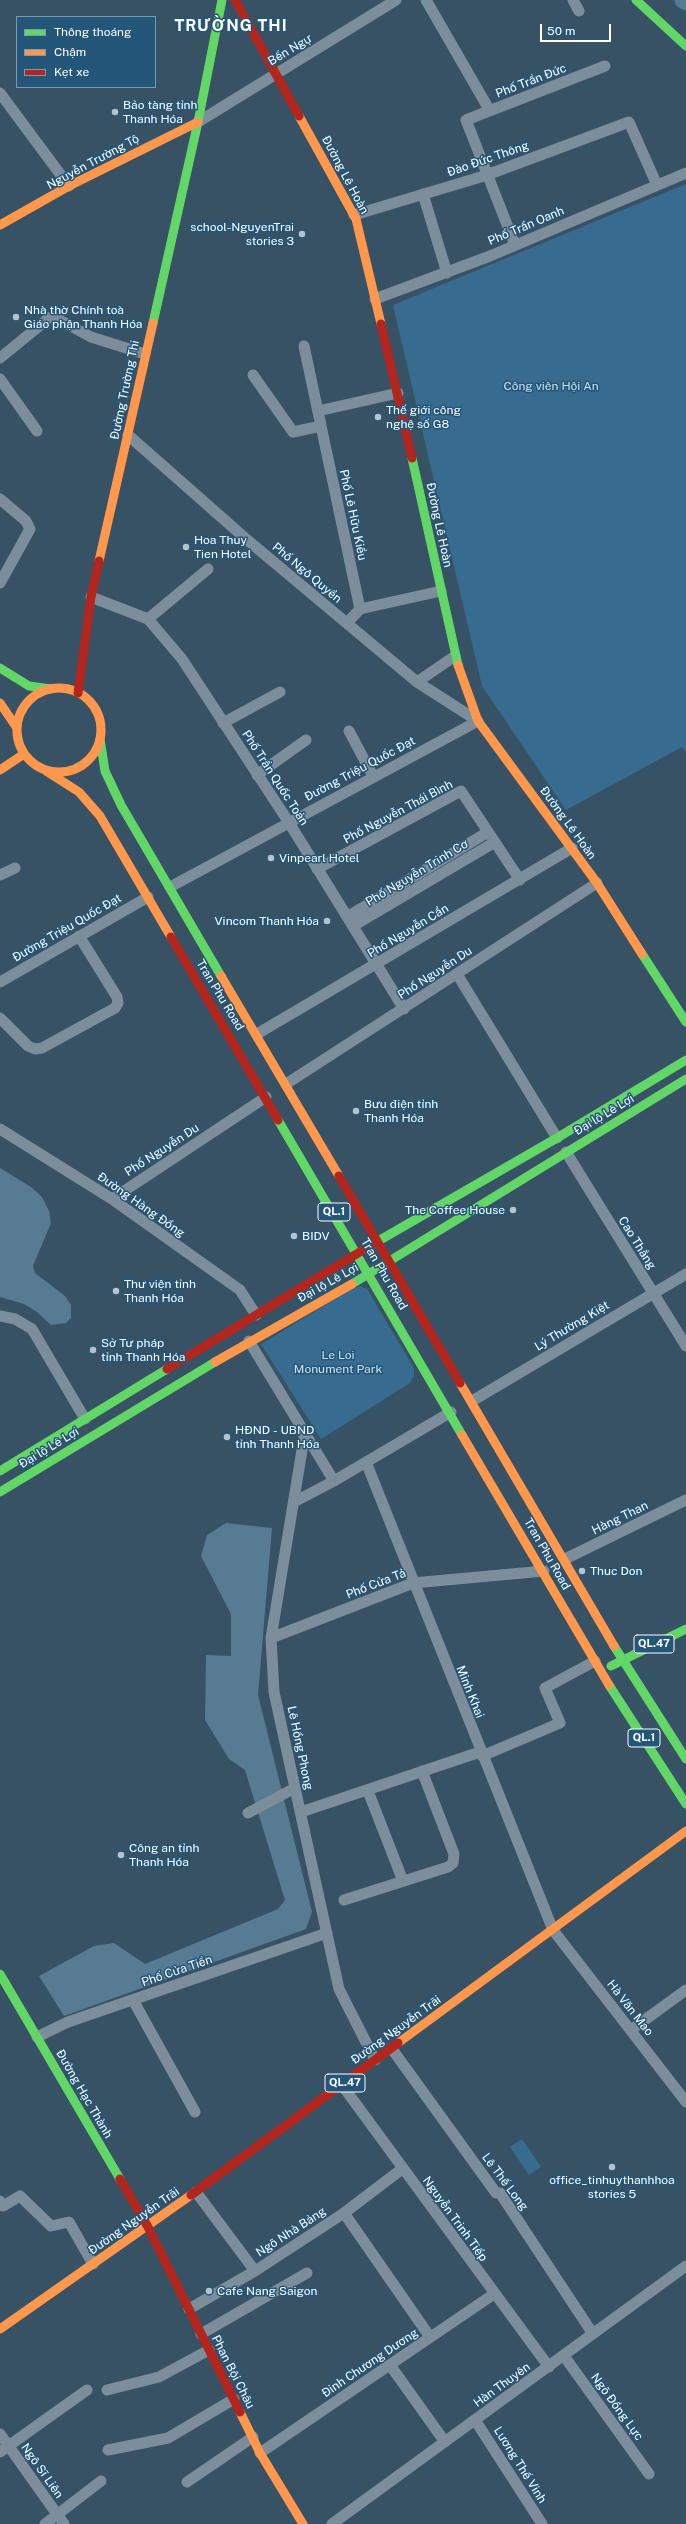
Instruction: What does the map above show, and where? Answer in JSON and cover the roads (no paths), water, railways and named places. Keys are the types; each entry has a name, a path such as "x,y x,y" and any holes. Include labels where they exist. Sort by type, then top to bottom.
{"main road":[{"name":"Đường Trường Thi","path":"78,693 91,597 198,122 222,0"},
{"name":"Đường Lê Hoàn","path":"235,0 277,73 354,215 398,393 455,656 478,721 572,848 686,1022"},
{"path":"636,0 686,46"},
{"name":"Nguyễn Trường Tộ","path":"0,226 69,186 198,122"},
{"path":"0,668 29,686 51,690"},
{"path":"64,689 78,693 89,701 97,712 100,726 100,740 94,752 85,763 73,770 60,772 46,770 34,764 24,754 18,742 17,728 20,715 27,703 38,694 51,690 64,689"},
{"path":"0,703 17,728"},
{"name":"Tran Phu Road","path":"100,740 105,771 170,887 391,1261 565,1559 622,1660 686,1759"},
{"path":"0,770 24,754"},
{"name":"Tran Phu Road","path":"46,770 79,792 100,816 358,1253 601,1672 686,1804"},
{"path":"207,996 228,985"},
{"name":"Đại lộ Lê Lợi","path":"0,1472 358,1253 557,1138 686,1060"},
{"name":"Đại lộ Lê Lợi","path":"0,1492 249,1341 370,1274 686,1079"},
{"path":"19,1460 28,1474"},
{"path":"544,1572 565,1559"},
{"name":"QL.47","path":"601,1672 622,1660 686,1629"},
{"name":"Đường Nguyễn Trãi","path":"1,2326 148,2227 392,2049 686,1831"},
{"name":"Đường Hạc Thành","path":"0,1974 148,2227"},
{"name":"Phan Bội Châu","path":"148,2227 260,2453 303,2524"}],"street":[{"name":"Bến Ngự","path":"198,122 396,0"},
{"path":"426,0 490,111"},
{"path":"573,0 579,12"},
{"name":"Phố Trần Đức","path":"486,175 466,120 605,66"},
{"path":"0,93 69,186"},
{"name":"Đào Đức Thông","path":"354,215 486,175 629,122 657,185"},
{"name":"Phố Trần Oanh","path":"375,299 447,273 686,173"},
{"path":"486,175 515,245"},
{"path":"423,194 447,273"},
{"path":"0,358 49,318 54,317 91,337 145,354"},
{"name":"Phố Lê Hữu Kiều","path":"304,346 360,609"},
{"path":"252,375 293,432 321,426"},
{"path":"0,379 36,432"},
{"path":"318,411 398,393"},
{"name":"Phố Ngô Quyền","path":"128,435 244,538 417,682 478,721"},
{"path":"0,499 26,522 30,529 0,583"},
{"path":"148,619 208,569"},
{"path":"346,623 360,609 441,591"},
{"name":"Phố Trần Quốc Toản","path":"91,597 148,619 182,659 288,822 404,1009"},
{"path":"417,682 455,656"},
{"path":"223,723 280,692"},
{"name":"Đường Triệu Quốc Đạt","path":"170,887 373,776 478,721"},
{"path":"349,731 373,776"},
{"path":"257,775 306,740"},
{"name":"Phố Nguyễn Thái Bình","path":"317,869 461,791 520,880"},
{"name":"Phố Nguyễn Trinh Cơ","path":"350,922 488,832"},
{"name":"Phố Nguyễn Trinh Cơ","path":"350,922 494,842"},
{"name":"Phố Nguyễn Cẩn","path":"257,1034 572,848"},
{"path":"0,875 15,868"},
{"name":"Phố Nguyễn Du","path":"286,1084 404,1009 596,883"},
{"name":"Đường Triệu Quốc Đạt","path":"0,982 148,897"},
{"path":"0,1018 28,1046 35,1049 42,1048 115,1008 118,1003 117,997 79,936"},
{"path":"457,974 557,1138"},
{"name":"Phố Nguyễn Du","path":"112,1199 266,1097"},
{"name":"Đường Hàng Đồng","path":"0,1129 112,1199 240,1290 256,1315"},
{"name":"Cao Thắng","path":"566,1152 686,1346"},
{"name":"Lý Thường Kiệt","path":"472,1401 686,1274"},
{"path":"0,1316 16,1319 32,1329 85,1419"},
{"path":"249,1341 334,1482"},
{"path":"294,1502 334,1482 451,1412"},
{"name":"Lê Hồng Phong","path":"305,1432 271,1638 274,1692 339,1989 375,2060"},
{"name":"Minh Khai","path":"366,1462 481,1754 553,1930"},
{"name":"Hàng Than","path":"565,1559 686,1500"},
{"name":"Phố Cửa Tả","path":"271,1638 413,1583 544,1572"},
{"path":"301,1812 368,1791 422,1771 481,1754 560,1723 545,1688 595,1661"},
{"path":"344,1900 448,1867 455,1859 422,1771"},
{"path":"248,1813 295,1788"},
{"path":"368,1791 403,1882"},
{"name":"Hà Văn Mao","path":"553,1930 686,2102"},
{"name":"Phố Cửa Tiền","path":"37,2037 68,2022 327,1933"},
{"path":"631,2030 686,1990"},
{"path":"132,2000 194,2112"},
{"name":"Lê Thế Long","path":"392,2049 496,2193 500,2193 593,2334"},
{"name":"Nguyễn Trinh Tiếp","path":"342,2085 402,2169 549,2367"},
{"name":"Ngõ Nhà Bảng","path":"189,2309 255,2271 344,2213 402,2169"},
{"path":"196,2192 255,2271"},
{"path":"0,2201 3,2206 20,2196 51,2226 69,2222 93,2264"},
{"path":"344,2213 430,2338"},
{"name":"Hàn Thuyên","path":"332,2524 685,2269"},
{"path":"201,2334 307,2273"},
{"name":"Đinh Chương Dương","path":"260,2453 494,2294"},
{"path":"107,2390 159,2377 209,2350"},
{"name":"Ngõ Đồng Lực","path":"564,2356 650,2474"},
{"path":"390,2365 445,2442"},
{"path":"4,2449 87,2390"},
{"path":"108,2450 168,2438 234,2399"},
{"name":"Lương Thế Vinh","path":"476,2420 542,2524"},
{"name":"Ngô Sĩ Liên","path":"0,2434 4,2449 64,2524"},
{"path":"187,2482 253,2438"},
{"path":"45,2524 101,2481"}],"place":[{"name":"Bảo tàng tỉnh Thanh Hóa","path":"115,112"},
{"name":"school-NguyenTrai stories 3","path":"302,234"},
{"name":"Nhà thờ Chính toà Giáo phận Thanh Hóa","path":"16,317"},
{"name":"Thế giới công nghệ số G8","path":"378,417"},
{"name":"Hoa Thuy Tien Hotel","path":"186,547"},
{"name":"Vinpearl Hotel","path":"271,858"},
{"name":"Vincom Thanh Hóa","path":"327,921"},
{"name":"Bưu điện tỉnh Thanh Hóa","path":"356,1111"},
{"name":"The Coffee House","path":"513,1210"},
{"name":"BIDV","path":"294,1236"},
{"name":"Thư viện tỉnh Thanh Hóa","path":"116,1291"},
{"name":"Sở Tư pháp tỉnh Thanh Hóa","path":"93,1350"},
{"name":"HĐND - UBND tỉnh Thanh Hóa","path":"227,1437"},
{"name":"Thuc Don","path":"582,1571"},
{"name":"Công an tỉnh Thanh Hóa","path":"121,1855"},
{"name":"office_tinhuythanhhoa stories 5","path":"612,2167"},
{"name":"Cafe Nang Saigon","path":"209,2291"}],"district":[{"name":"TRƯỜNG THI","path":"231,26"}],"park label":[{"name":"Công viên Hội An","path":"551,386"},
{"name":"Le Loi Monument Park","path":"338,1362"}]}
